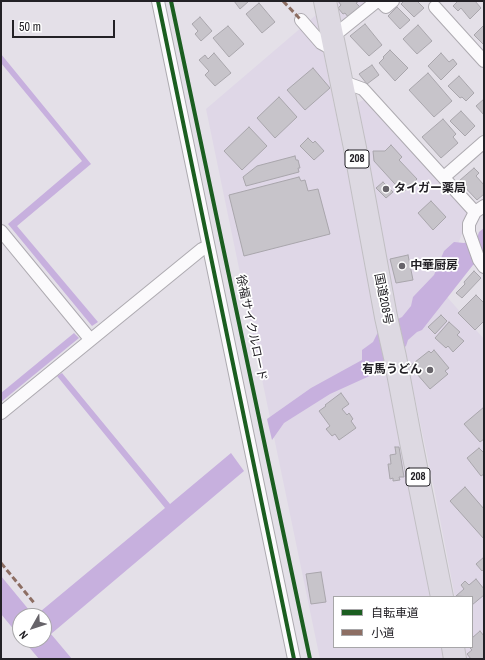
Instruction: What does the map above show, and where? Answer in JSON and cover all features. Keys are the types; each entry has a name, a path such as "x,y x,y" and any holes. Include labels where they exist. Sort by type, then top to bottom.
{"highway":[{"name":"国道208号","path":"324,1 355,148 386,317 442,596"},
{"path":"452,648 455,659"}],"street":[{"path":"158,1 294,659"},
{"path":"300,20 321,43 332,40 341,30 379,1 386,7 393,1"},
{"path":"435,7 484,61"},
{"path":"341,81 363,89 444,177 480,209 469,224 469,232 479,260 484,267"},
{"path":"444,177 484,142"},
{"path":"1,231 90,339"},
{"path":"1,413 90,339 202,249 208,246"}],"shaded area":[{"path":"336,1 372,1 341,27"},
{"path":"316,15 433,596 333,596 333,648 444,648 446,659 320,659 206,109"},
{"path":"1,54 91,164 17,226 98,322 92,326 8,224 82,161 1,63"},
{"path":"367,98 470,212 441,290 484,339 484,659 467,659 465,648 473,648 473,596 455,596 434,488 399,323 357,103"},
{"path":"484,228 484,261 473,265 422,330 417,332 408,340 406,346 386,362 385,369 330,394 284,423 272,440 267,419 311,388 362,360 362,350 373,342 380,328 402,317 411,306 413,297 434,275 444,251 454,242 464,243 477,238 479,232"},
{"path":"74,333 79,338 1,402 1,393"},
{"path":"62,373 170,504 231,453 244,471 52,633 52,608 45,608 165,508 57,376"},
{"path":"1,576 27,608 12,608 12,627 1,614"},
{"path":"52,635 72,659 39,659 30,648 52,648"}],"building":[{"path":"234,1 249,1 240,9"},
{"path":"338,1 359,1 356,3 361,8 349,18 338,8 341,5"},
{"path":"404,1 417,1 424,8 414,17 401,4"},
{"path":"458,1 475,1 481,8 470,19 461,8 458,11 453,6"},
{"path":"259,3 275,22 262,33 246,14"},
{"path":"397,7 410,20 400,29 388,16"},
{"path":"200,17 212,31 201,41 195,34 198,31 192,24"},
{"path":"365,24 382,45 369,56 350,36"},
{"path":"418,25 432,41 417,54 403,39"},
{"path":"484,25 484,45 474,35"},
{"path":"228,26 244,44 229,57 213,38"},
{"path":"390,50 408,68 395,81 379,63"},
{"path":"214,53 231,73 215,86 205,75 209,71 199,60 205,55 208,59"},
{"path":"441,53 449,62 453,59 457,64 441,80 428,66"},
{"path":"372,65 379,75 367,84 359,74"},
{"path":"313,68 330,88 305,110 287,90"},
{"path":"428,73 452,101 434,117 409,90"},
{"path":"459,76 474,93 466,101 462,97 460,98 448,86"},
{"path":"279,97 297,117 275,138 257,118"},
{"path":"484,99 484,115 476,106"},
{"path":"461,111 475,126 465,136 450,121"},
{"path":"443,119 456,134 453,137 458,143 441,158 422,137"},
{"path":"249,127 267,146 242,170 224,151"},
{"path":"308,138 313,143 315,141 324,151 314,160 300,146"},
{"path":"391,145 402,157 399,160 417,179 403,193 374,161 373,151 385,151"},
{"path":"295,156 296,160 298,160 300,168 298,168 299,172 246,186 243,177 257,166"},
{"path":"474,168 479,173 476,176 484,185 484,194 477,200 459,181"},
{"path":"299,177 301,181 305,180 308,191 318,189 330,234 244,256 229,195"},
{"path":"383,182 393,192 386,198 376,188"},
{"path":"431,201 446,217 433,230 418,213"},
{"path":"408,255 413,280 396,283 390,259"},
{"path":"474,271 481,278 462,298 456,293 465,284 464,282"},
{"path":"476,295 484,303 484,321 475,330 458,313"},
{"path":"441,315 447,321 435,334 428,327"},
{"path":"449,322 460,332 457,335 464,341 453,352 448,346 446,348 435,338"},
{"path":"434,350 449,368 445,371 448,374 430,389 410,366 429,351 431,353"},
{"path":"341,393 349,404 342,409 347,415 349,413 353,419 351,421 356,428 339,440 335,434 332,436 326,429 330,426 319,411"},
{"path":"484,407 484,439 480,442 464,424"},
{"path":"395,447 399,447 404,477 399,477 400,480 393,481 393,478 390,479 388,464 391,464 390,455 396,454"},
{"path":"479,448 484,453 484,474 481,476 467,458"},
{"path":"465,487 484,509 484,539 450,501"},
{"path":"484,557 484,569 482,571 476,564"},
{"path":"321,572 326,602 311,604 306,574"},
{"path":"476,579 484,589 484,595 473,604 473,596 456,596 464,589 461,585 465,581 469,585"},
{"path":"480,631 484,636 484,659 471,659 467,654 472,650 470,648 473,648 473,637"}],"marked path":[{"path":"283,1 301,20"},
{"path":"1,563 35,604"}],"cycle path":[{"path":"158,1 294,659"},
{"name":"徐福サイクルロード","path":"171,1 310,659"}],"place":[{"name":"タイガー薬局","path":"386,189"},
{"name":"中華厨房","path":"402,266"},
{"name":"有馬うどん","path":"430,370"}]}
